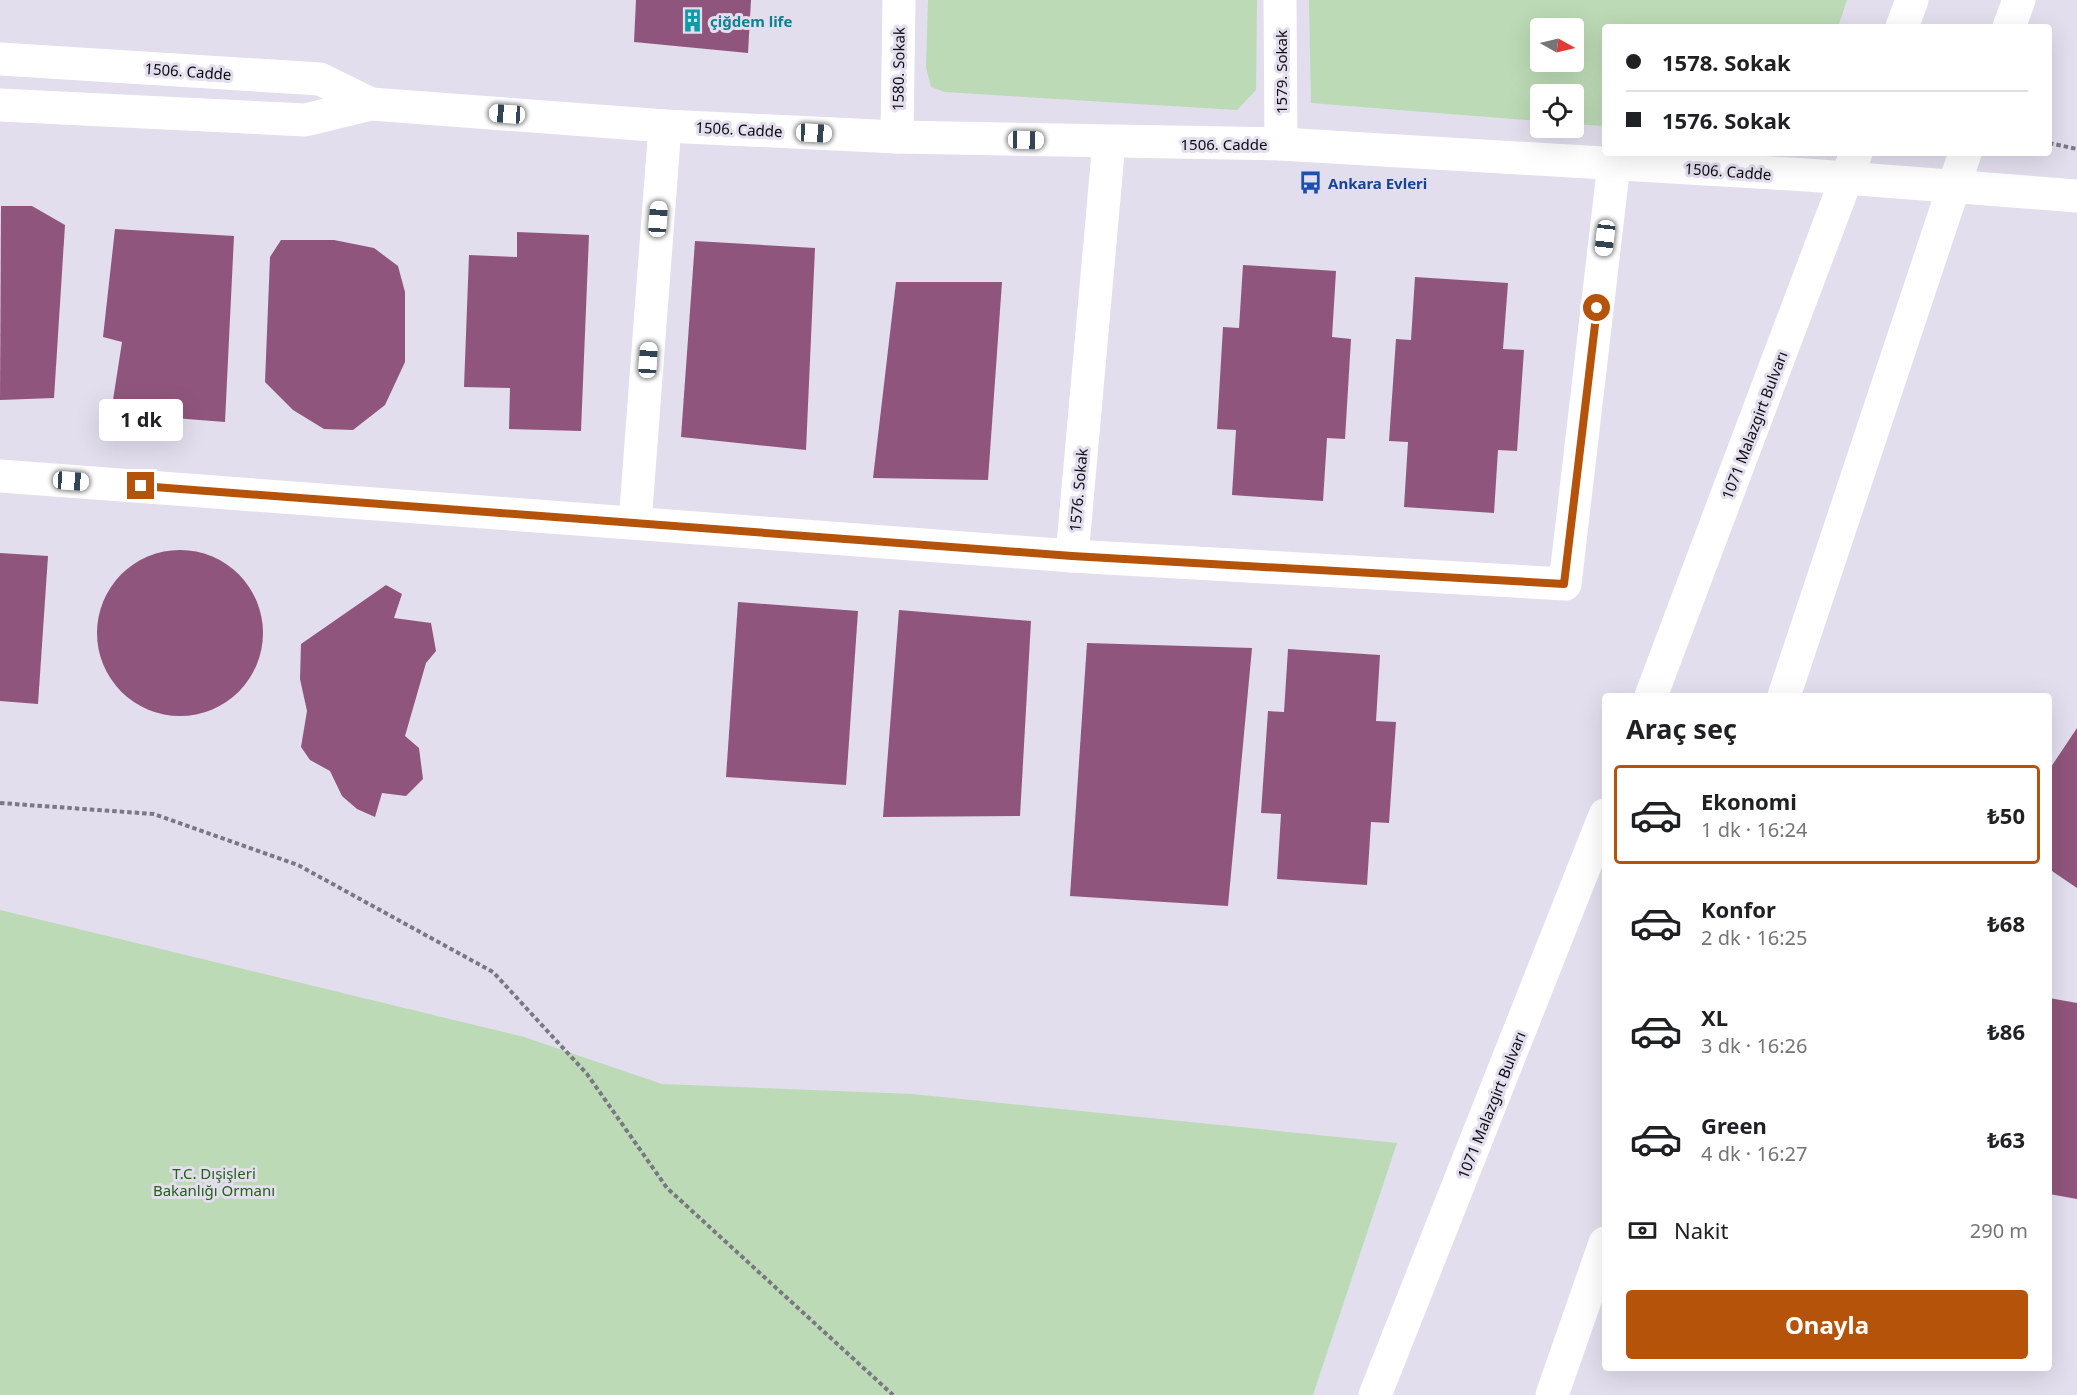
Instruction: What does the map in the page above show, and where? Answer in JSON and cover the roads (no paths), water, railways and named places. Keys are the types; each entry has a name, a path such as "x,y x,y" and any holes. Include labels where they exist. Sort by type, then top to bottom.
{"street":[{"name":"1580. Sokak","path":"897,137 899,0"},
{"name":"1579. Sokak","path":"1280,0 1281,144"},
{"path":"1903,24 1912,0"},
{"path":"2010,24 2019,0"},
{"name":"1506. Cadde","path":"0,59 320,80 371,104"},
{"name":"1506. Cadde","path":"0,105 305,120 371,104 665,126 897,137 1281,144 1778,174 2077,196"},
{"path":"635,523 665,126"},
{"name":"1576. Sokak","path":"1072,556 1109,142"},
{"name":"1071 Malazgirt Bulvarı","path":"1652,693 1855,156"},
{"path":"1785,693 1964,156"},
{"path":"0,476 1072,556 1564,584 1614,164"},
{"name":"1071 Malazgirt Bulvarı","path":"1375,1395 1602,823"},
{"path":"1552,1395 1602,1252"}],"place":[{"name":"çiğdem life","path":"692,21"},
{"name":"Ankara Evleri","path":"1310,183"}],"park label":[{"name":"T.C. Dışişleri Bakanlığı Ormanı","path":"214,1182"}]}
